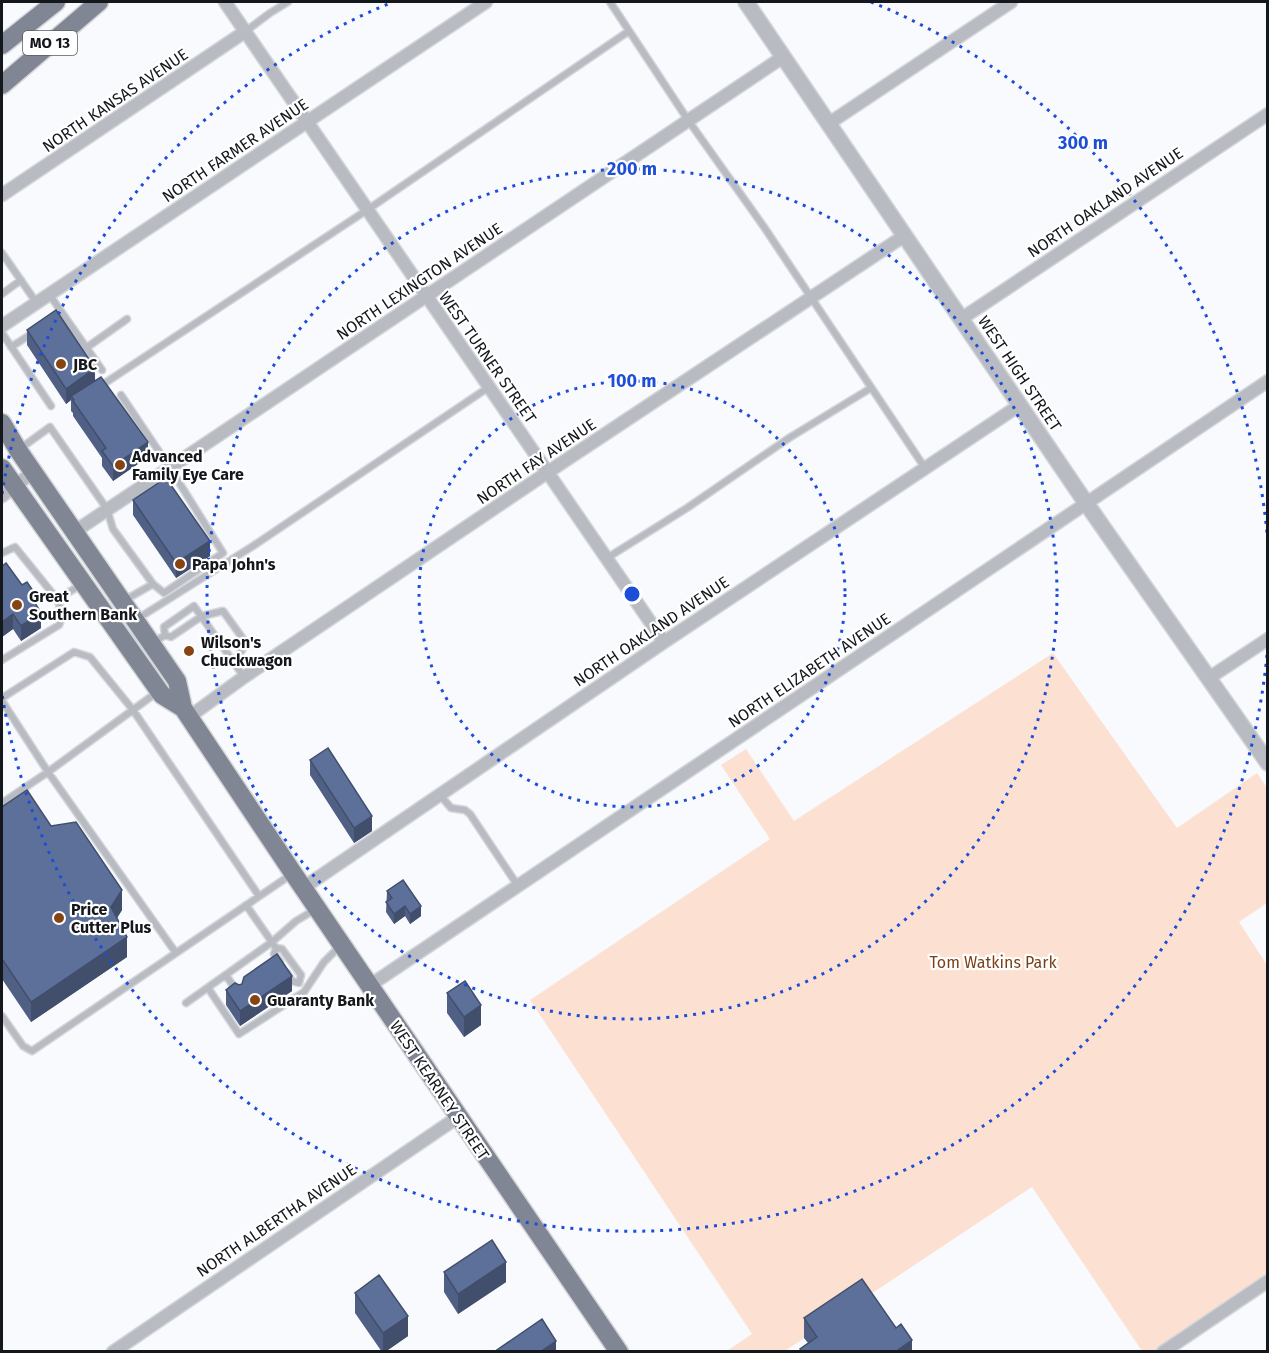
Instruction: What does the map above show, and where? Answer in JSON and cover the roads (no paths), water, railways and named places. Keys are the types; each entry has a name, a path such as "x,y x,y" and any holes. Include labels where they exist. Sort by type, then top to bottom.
{"main road":[{"name":"MO 13","path":"2,85 99,2"},
{"name":"MO 13","path":"2,45 50,7"},
{"path":"2,34 50,7"},
{"name":"WEST KEARNEY STREET","path":"2,423 122,602 158,639 177,681 186,712 316,908 619,1352"},
{"name":"WEST KEARNEY STREET","path":"2,468 8,491 83,583 162,695 186,712"}],"street":[{"name":"WEST TURNER STREET","path":"225,2 664,642"},
{"name":"NORTH FARMER AVENUE","path":"2,326 486,2"},
{"name":"WEST HIGH STREET","path":"746,2 1086,503 1268,763"},
{"path":"828,124 1011,2"},
{"name":"NORTH KANSAS AVENUE","path":"2,195 246,31"},
{"name":"NORTH LEXINGTON AVENUE","path":"74,532 783,57"},
{"name":"NORTH OAKLAND AVENUE","path":"961,319 1268,114"},
{"name":"NORTH FAY AVENUE","path":"186,712 244,677 904,236"},
{"name":"NORTH ELIZABETH AVENUE","path":"369,986 1268,381"},
{"name":"NORTH OAKLAND AVENUE","path":"298,881 440,795 664,642 1020,405"},
{"path":"8,491 33,472"},
{"path":"1209,678 1268,639"},
{"name":"NORTH ALBERTHA AVENUE","path":"113,1352 458,1117"},
{"path":"1163,1352 1268,1281"}],"lane":[{"path":"246,31 288,2"},
{"path":"610,2 926,468"},
{"path":"90,393 367,210 629,31"},
{"path":"2,253 37,303"},
{"path":"2,294 21,280"},
{"path":"49,294 102,370"},
{"path":"53,319 62,314"},
{"path":"86,348 127,319"},
{"path":"11,347 36,330"},
{"path":"2,333 51,406"},
{"path":"145,614 253,546 489,387"},
{"path":"607,558 687,508 789,438 871,388"},
{"path":"18,450 50,427 107,509 113,529 153,584 165,593 223,553 121,395"},
{"path":"2,553 15,547 57,599 63,615 59,625 2,660"},
{"path":"57,599 83,583"},
{"path":"122,602 153,584"},
{"path":"158,639 165,627 194,606 244,677"},
{"path":"158,639 171,637 202,616 224,611 246,643 234,664"},
{"path":"176,953 48,772 2,699 74,652 90,657 133,710 259,896"},
{"path":"2,803 159,691"},
{"path":"26,796 27,787"},
{"path":"440,795 451,808 465,810 470,814 518,886"},
{"path":"2,1016 23,1046 32,1052 259,896 298,881"},
{"path":"246,905 274,945 274,954 292,981 299,983 304,992"},
{"path":"186,1003 274,945 296,921 316,908"},
{"path":"208,988 239,1035 256,1020 304,992 324,962 342,945"},
{"path":"226,975 240,995"}],"place":[{"name":"JBC","path":"61,364"},
{"name":"Advanced Family Eye Care","path":"120,465"},
{"name":"Papa John's","path":"180,564"},
{"name":"Great Southern Bank","path":"17,605"},
{"name":"Wilson's Chuckwagon","path":"189,651"},
{"name":"Price Cutter Plus","path":"59,918"},
{"name":"Guaranty Bank","path":"255,1000"}],"park label":[{"name":"Tom Watkins Park","path":"993,962"}]}
